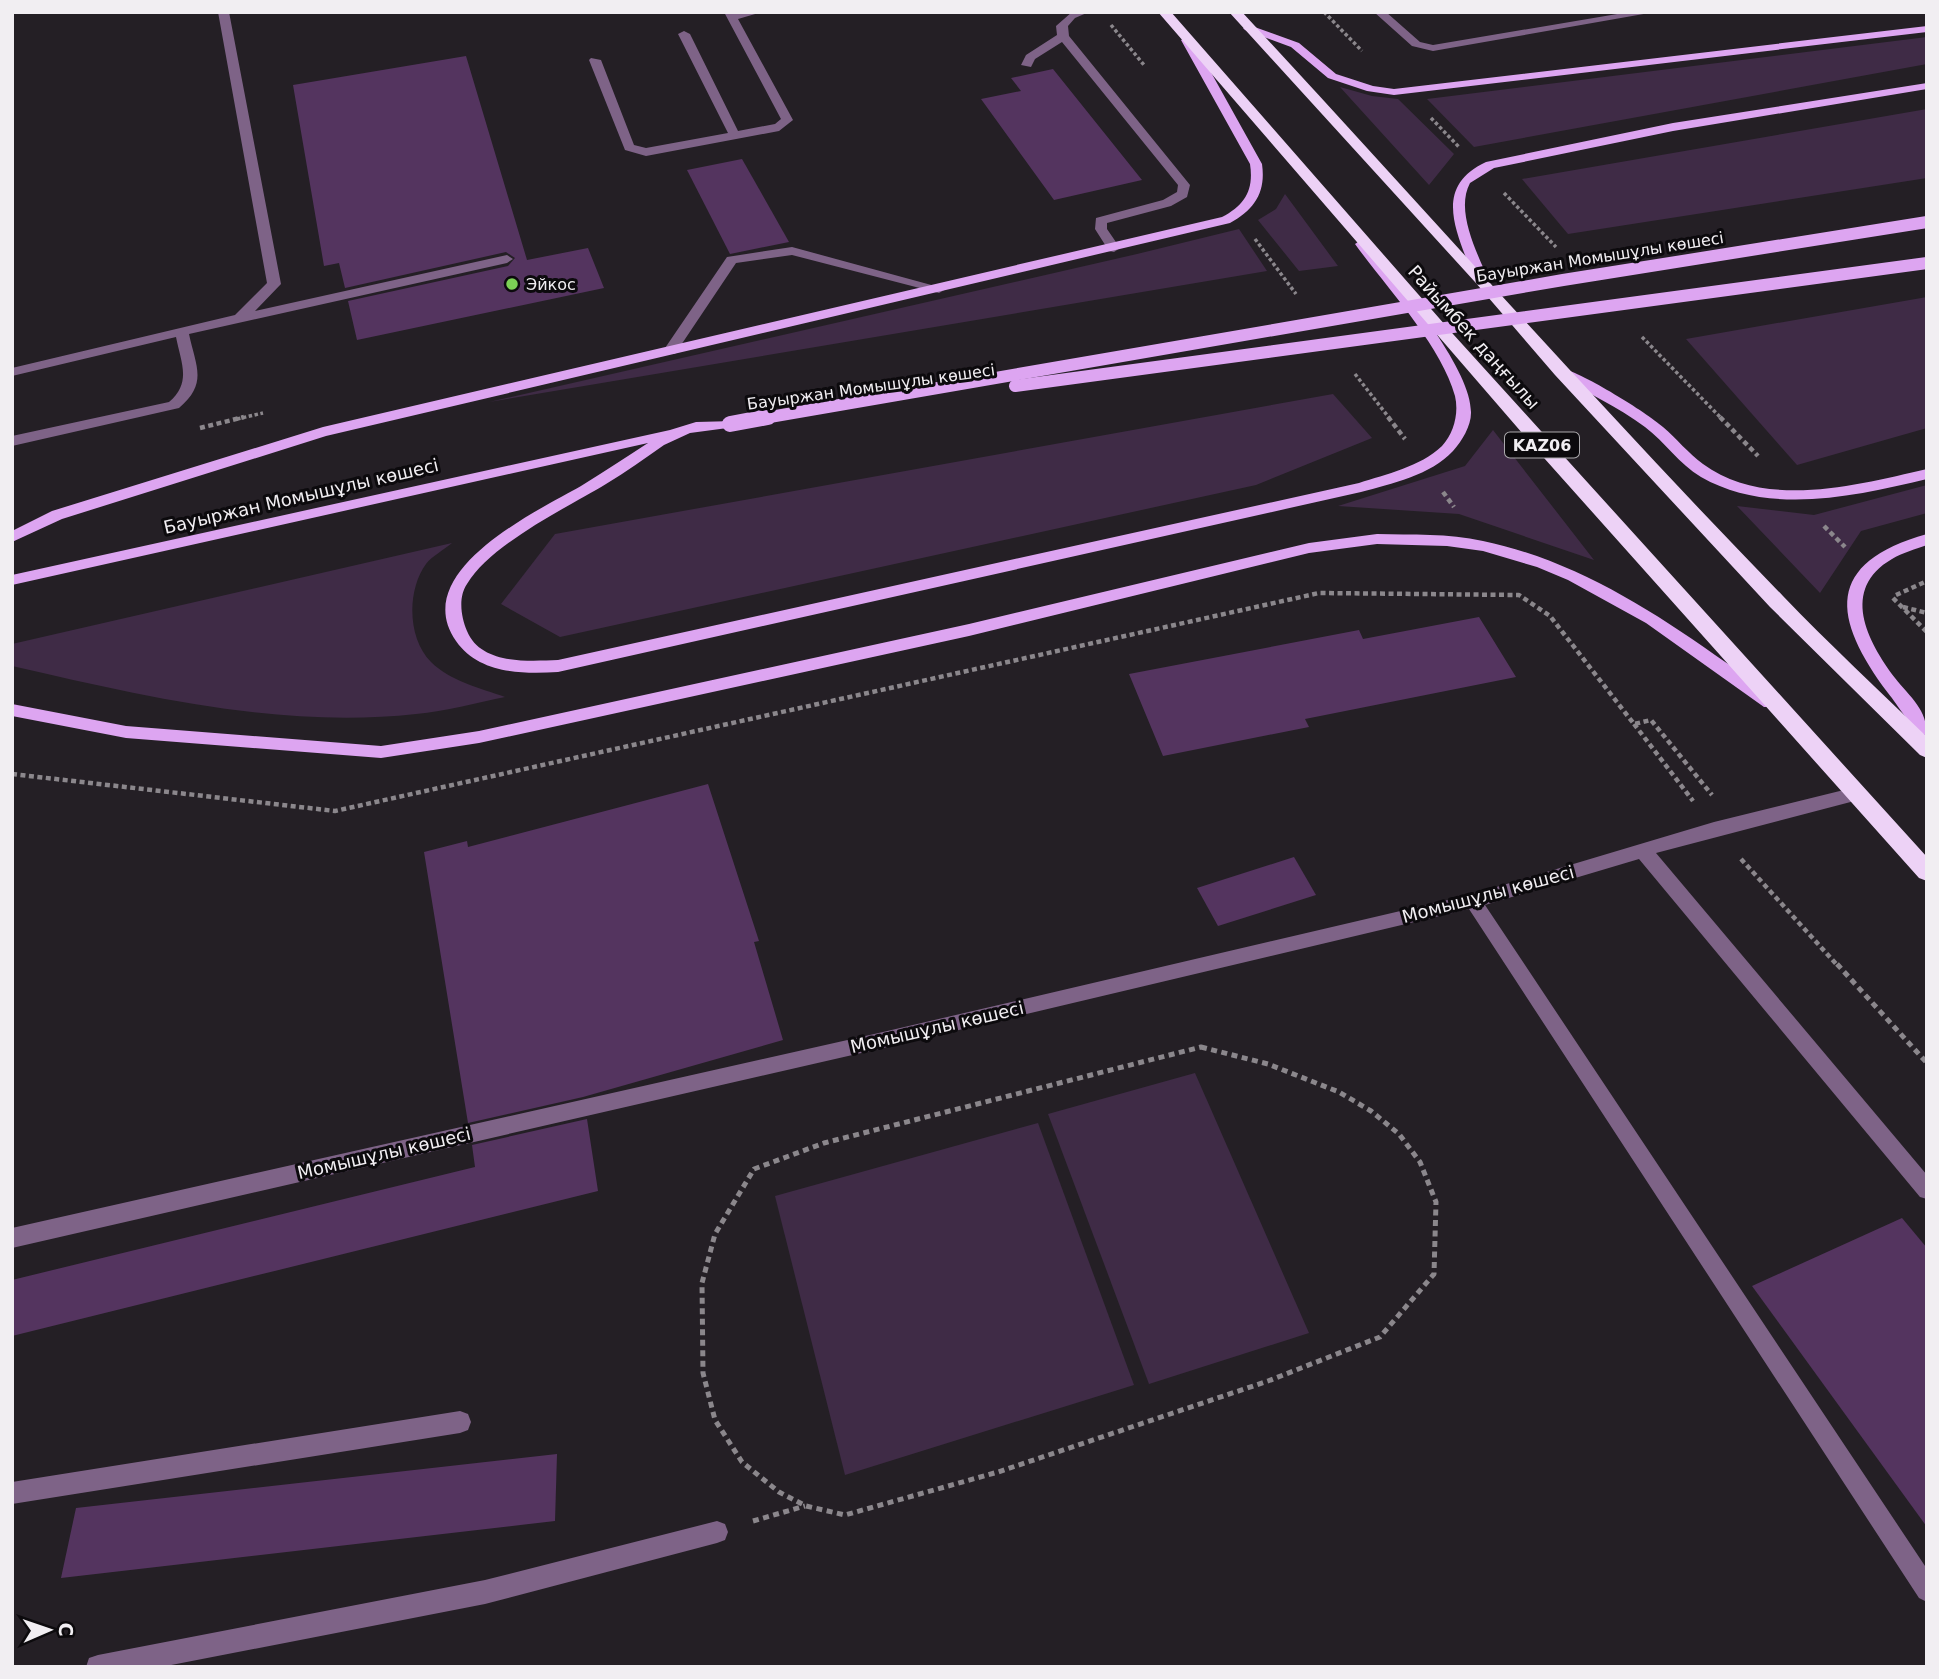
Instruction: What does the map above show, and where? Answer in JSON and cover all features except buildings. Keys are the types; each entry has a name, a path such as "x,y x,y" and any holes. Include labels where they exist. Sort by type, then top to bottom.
{"highway":[{"name":"Райымбек даңғылы","path":"1164,12 1349,227 1775,707 1927,872"},
{"path":"1235,12 1777,602 1927,750"}],"main road":[{"path":"1249,28 1295,45 1332,76 1350,84 1394,92 1927,29"},
{"path":"12,537 57,514 323,432 1226,220 1245,210 1255,195 1259,176 1256,164 1187,40"},
{"path":"1481,279 1464,230 1460,189 1469,176 1490,165 1673,127 1927,86"},
{"name":"Бауыржан Момышұлы көшесі","path":"730,424 1536,285 1927,222"},
{"path":"679,431 506,540 463,576 455,590 455,626 473,652 486,660 524,668 576,664 1361,487 1424,466 1455,440 1464,412 1459,387 1438,349 1349,227"},
{"name":"Бауыржан Момышұлы көшесі","path":"12,580 679,431 1927,263"},
{"path":"1562,371 1651,425 1684,457 1716,479 1782,493 1815,494 1927,474"},
{"path":"12,710 126,732 381,752 507,731 969,631 1309,548 1377,539 1447,541 1483,546 1542,563 1573,576 1652,619 1775,707"},
{"path":"1927,539 1880,558 1857,578 1853,601 1855,626 1875,665 1927,730"}],"street":[{"path":"223,12 274,284 240,318"},
{"path":"595,61 629,146 646,152 779,127 787,120 730,15 757,12"},
{"path":"1084,12 1071,16 1062,26 1063,36 1184,185 1182,194 1167,203 1100,221 1101,229 1114,248"},
{"path":"1379,12 1416,44 1433,48 1650,12"},
{"path":"684,34 736,136"},
{"path":"1027,65 1030,57 1063,36"},
{"path":"670,351 733,260 792,251 939,289"},
{"path":"12,372 507,259"},
{"path":"12,440 173,405 188,393 191,380 182,332"},
{"name":"Момышұлы көшесі","path":"12,1238 883,1040 1473,901 1714,829 1856,794"},
{"path":"1643,851 1927,1190"},
{"path":"1473,901 1927,1590"},
{"path":"12,1493 460,1422"},
{"path":"98,1667 485,1592 717,1532"}],"path":[{"path":"1112,27 1144,65"},
{"path":"1422,109 1466,154"},
{"path":"1441,489 1459,514"},
{"path":"1822,524 1848,551"},
{"path":"1893,597 1927,581"},
{"path":"1886,590 1927,632"},
{"path":"12,774 335,811 1319,593 1518,595 1550,616 1714,829 1927,1063"},
{"path":"1902,607 1927,613"},
{"path":"1634,724 1651,720 1720,805"},
{"path":"717,1532 806,1506 845,1515 998,1472 1268,1381 1380,1337 1434,1273 1435,1195 1416,1153 1390,1126 1346,1095 1249,1056 1201,1047 824,1143 754,1169 715,1234 702,1283 703,1373 715,1420 742,1462 779,1492 806,1506"}],"shaded area":[{"path":"1927,37 1927,64 1474,147 1427,99"},
{"path":"1340,87 1372,96 1398,99 1454,154 1429,185"},
{"path":"1927,109 1927,178 1568,234 1522,179"},
{"path":"1285,194 1338,266 1299,271 1258,220 1276,209"},
{"path":"1239,229 1267,271 489,402 1137,254"},
{"path":"1927,297 1927,428 1797,465 1686,339"},
{"path":"1333,394 1372,438 1256,485 560,637 501,604 555,534"},
{"path":"1493,430 1594,560 1459,514 1338,506 1465,466"},
{"path":"1927,485 1927,513 1861,531 1820,593 1737,506 1814,515"},
{"path":"452,543 431,558 415,587 412,614 417,640 423,652 439,669 466,683 505,697 416,714 314,717 213,707 12,666 12,644"},
{"path":"1195,1073 1309,1333 1149,1384 1048,1114"},
{"path":"1038,1123 1134,1385 845,1475 775,1196"}],"place":[{"name":"Эйкос","path":"512,284"}]}
